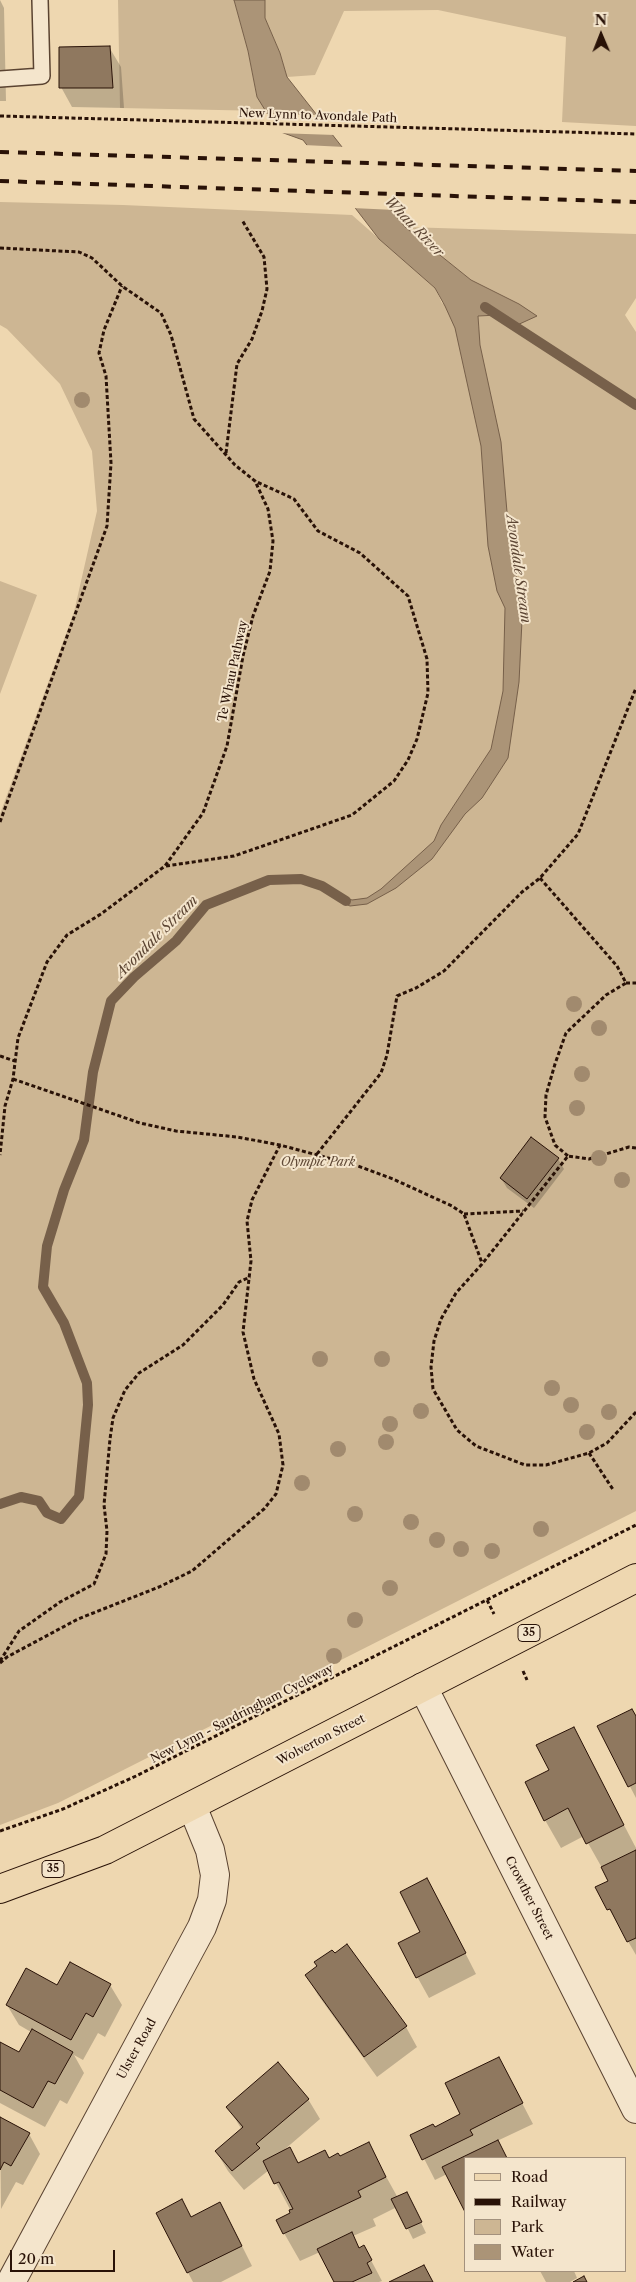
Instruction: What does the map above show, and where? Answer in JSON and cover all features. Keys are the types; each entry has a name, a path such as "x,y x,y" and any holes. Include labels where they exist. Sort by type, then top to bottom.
{"main road":[{"name":"Wolverton Street","path":"0,1888 105,1850 636,1578"}],"street":[{"name":"Crowther Street","path":"423,1687 636,2109"},
{"name":"Ulster Road","path":"10,2282 202,1927 212,1900 215,1875 210,1850 192,1806"}],"lane":[{"path":"0,79 42,76 40,0"}],"path":[{"name":"New Lynn to Avondale Path","path":"0,116 636,134"},
{"path":"226,454 237,364 252,339 262,311 267,289 264,257 242,220"},
{"name":"Te Whau Pathway","path":"0,248 79,252 92,258 122,286 161,313 170,334 194,419 235,465 255,481 268,509 273,541 270,571 253,616 243,656 227,746 203,813 165,866 107,909 67,934 47,962 23,1023 13,1079 5,1106 0,1155"},
{"path":"0,822 107,526 112,463 106,376 99,353 104,330 122,286"},
{"path":"165,866 234,856 352,815 394,781 408,760 417,739 428,693 427,660 408,596 360,553 318,531 294,499 255,481"},
{"path":"317,1154 382,1073 387,1056 397,996 416,988 444,971 522,892 540,878 578,834 636,688"},
{"path":"540,878 618,966 626,982"},
{"path":"636,983 626,982 606,995 566,1033 546,1095 545,1117 555,1145 568,1156 589,1159 628,1147 636,1148"},
{"path":"0,1056 15,1061"},
{"path":"13,1079 140,1123 176,1132 238,1137 280,1145 358,1166 393,1179 452,1206 464,1214 482,1264"},
{"path":"0,1662 78,1619 159,1587 192,1571 264,1510 276,1494 283,1465 279,1434 254,1379 243,1332 251,1261 247,1221 252,1200 280,1145"},
{"path":"568,1156 447,1306 434,1342 431,1367 433,1389 457,1430 476,1446 525,1465 546,1466 589,1453 607,1443 636,1412"},
{"path":"464,1214 523,1211"},
{"path":"0,1662 19,1631 60,1602 94,1584 106,1554 107,1531 104,1505 113,1418 125,1390 139,1373 184,1345 223,1305 239,1282 250,1276"},
{"path":"589,1453 614,1491"},
{"name":"New Lynn - Sandringham Cycleway","path":"0,1831 63,1809 136,1776 636,1524"},
{"path":"487,1600 490,1607"}],"green space":[{"path":"118,0 234,0 248,51 257,97 268,111 120,108"},
{"path":"265,0 636,0 636,126 562,122 566,37 438,10 344,11 315,75 287,77 280,53 265,18"},
{"name":"Olympic Park","path":"0,202 123,205 352,215 435,288 442,303 479,327 478,316 498,315 515,326 519,304 471,280 405,227 636,234 636,298 625,315 636,332 636,1511 58,1803 0,1825 0,814 74,612 97,511 92,451 60,384 7,329 0,325"},
{"path":"0,581 37,595 0,694"}],"water":[{"path":"234,0 265,0 265,18 280,53 287,77 405,227 471,280 519,304 537,316 515,326 498,315 478,316 480,345 501,442 507,512 516,576 523,600 519,682 508,758 482,798 465,814 432,859 396,888 367,904 350,906 337,900 336,894 352,900 367,898 381,889 434,841 441,825 491,749 503,691 505,608 497,591 488,546 481,446 455,328 435,288 379,239 303,140 278,131 257,97 248,51"}],"pier":[{"path":"266,114 320,115 335,135 276,133"},
{"path":"304,145 345,147 395,210 352,208"}],"building":[{"path":"110,46 113,88 59,88 59,47"},
{"path":"531,1137 559,1158 527,1199 500,1178"},
{"path":"632,1709 636,1716 636,1783 628,1787 597,1726"},
{"path":"574,1727 624,1825 586,1844 568,1808 544,1821 525,1782 549,1770 536,1745"},
{"path":"636,1850 636,1938 627,1942 610,1909 607,1910 595,1887 608,1881 601,1867"},
{"path":"427,1878 466,1953 416,1978 398,1943 420,1932 400,1892"},
{"path":"347,1944 407,2026 364,2057 305,1975 317,1966 314,1962 332,1950 335,1953"},
{"path":"70,1962 111,1984 93,2017 86,2013 71,2040 6,2005 26,1968 57,1985"},
{"path":"32,2029 73,2052 55,2084 48,2081 33,2108 0,2090 0,2042 19,2052"},
{"path":"499,2057 523,2103 470,2130 473,2135 422,2160 410,2135 433,2124 435,2127 460,2114 445,2083"},
{"path":"278,2062 309,2099 256,2144 260,2148 232,2171 215,2151 243,2127 226,2107"},
{"path":"0,2117 30,2133 11,2166 4,2162 0,2170"},
{"path":"498,2140 506,2157 464,2157 464,2210 442,2167"},
{"path":"369,2142 386,2177 358,2191 361,2197 283,2234 276,2220 290,2213 289,2210 293,2209 279,2182 274,2184 263,2161 290,2147 298,2163 325,2150 329,2158 338,2153 340,2156"},
{"path":"407,2192 422,2222 406,2229 391,2199"},
{"path":"182,2199 191,2217 220,2202 242,2246 187,2273 156,2213"},
{"path":"352,2232 359,2248 364,2245 372,2260 367,2263 372,2273 352,2282 334,2282 317,2249"},
{"path":"424,2265 433,2282 389,2282"},
{"path":"584,2276 587,2282 573,2282"}],"waterway":[{"name":"Whau River","path":"485,307 636,405"},
{"name":"Avondale Stream","path":"0,1504 21,1497 39,1501 47,1513 61,1519 79,1497 88,1405 87,1383 64,1323 43,1287 47,1246 64,1190 84,1140 93,1072 111,1001 134,977 176,941 206,905 269,880 301,879 322,886 346,901"}],"railway":[{"path":"0,152 636,171"},
{"path":"0,181 636,202"}]}
